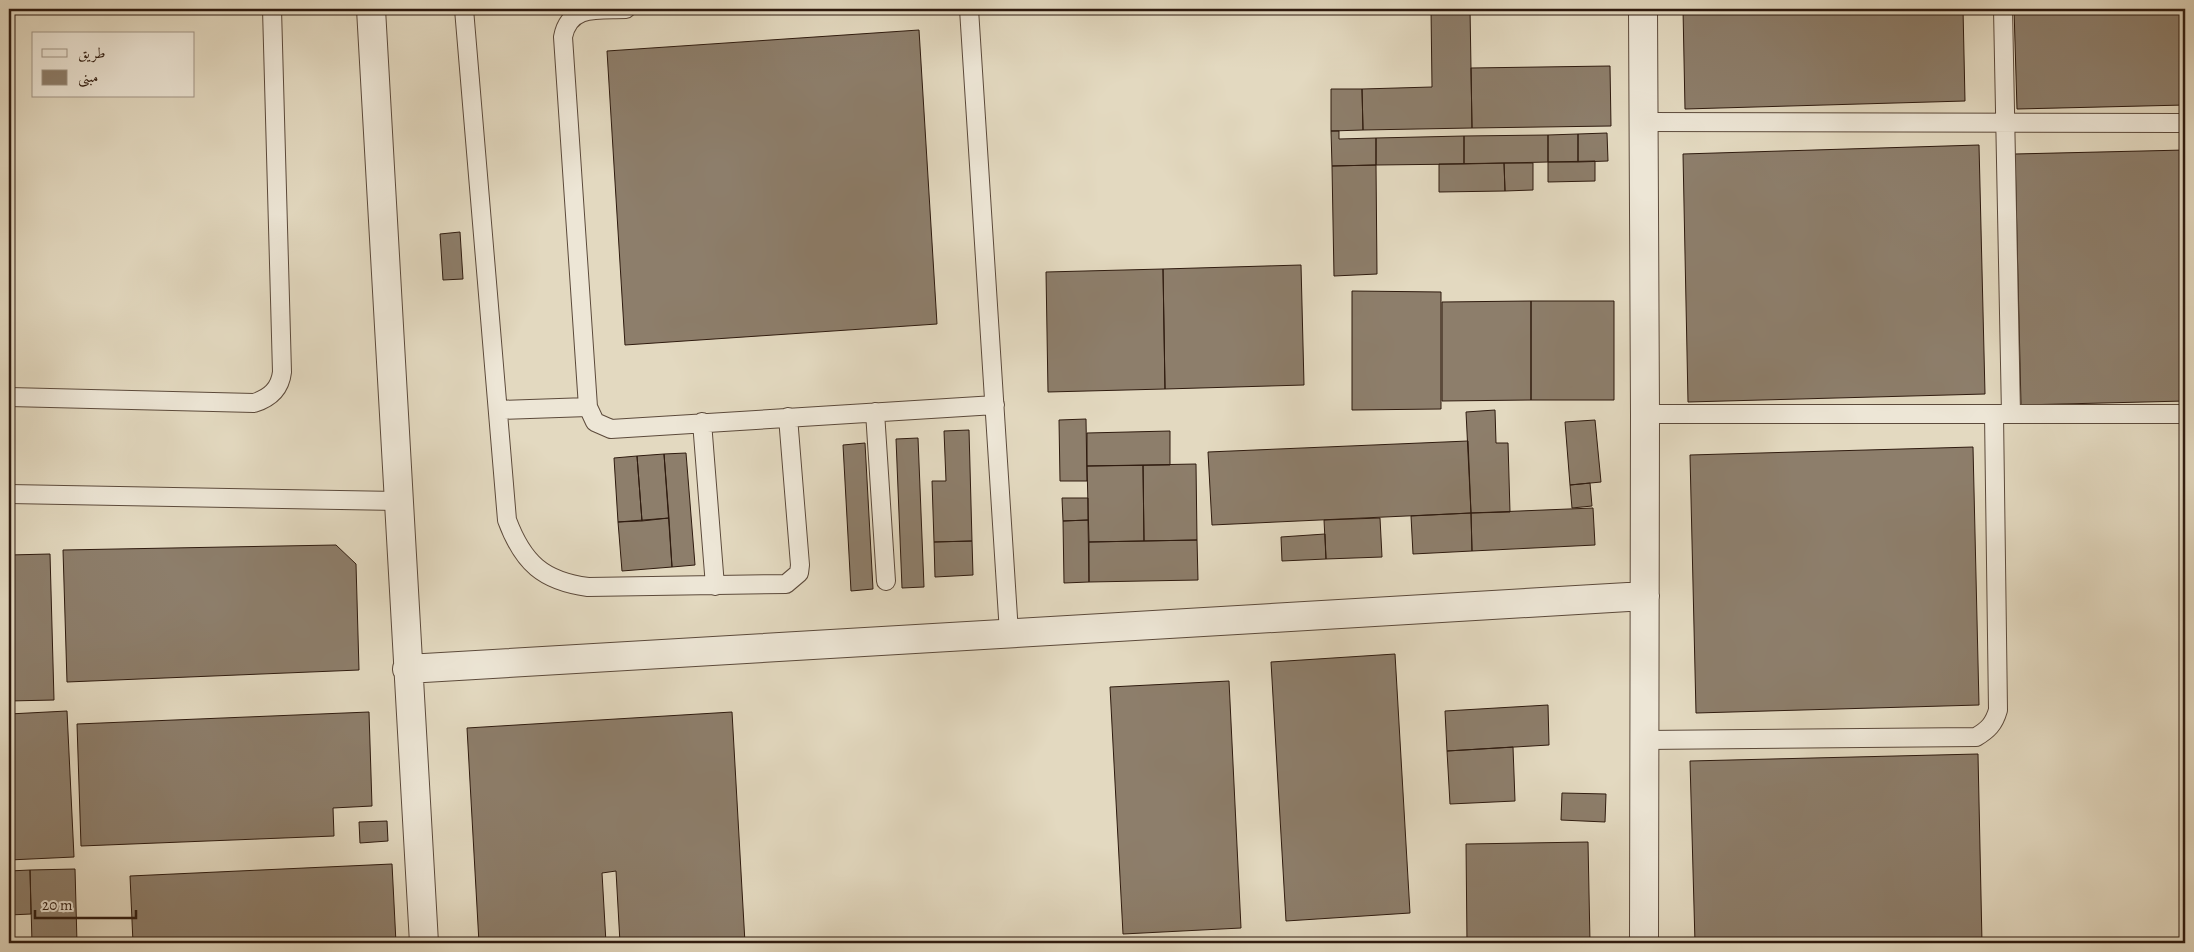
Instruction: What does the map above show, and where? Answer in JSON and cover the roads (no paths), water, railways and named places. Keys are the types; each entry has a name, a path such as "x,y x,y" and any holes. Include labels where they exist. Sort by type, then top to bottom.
{"street":[{"path":"371,9 397,501 424,943"},
{"path":"1643,9 1645,414 1644,943"},
{"path":"407,669 1645,596"}],"lane":[{"path":"9,397 254,402 272,394 277,388 282,372 272,9"},
{"path":"464,9 507,520 515,542 527,560 545,575 573,585 588,587 778,586 794,580 799,573 800,565 788,417"},
{"path":"626,9 578,13 570,18 565,27 563,37 588,407 595,422 611,429 995,405"},
{"path":"969,9 1009,634"},
{"path":"1645,740 1976,737 1986,731 1994,722 1998,710 2003,414 2004,9"},
{"path":"1643,122 2185,123"},
{"path":"498,410 588,407"},
{"path":"875,412 886,581"},
{"path":"1645,414 2185,414"},
{"path":"702,422 715,586"},
{"path":"9,494 397,501"}]}
